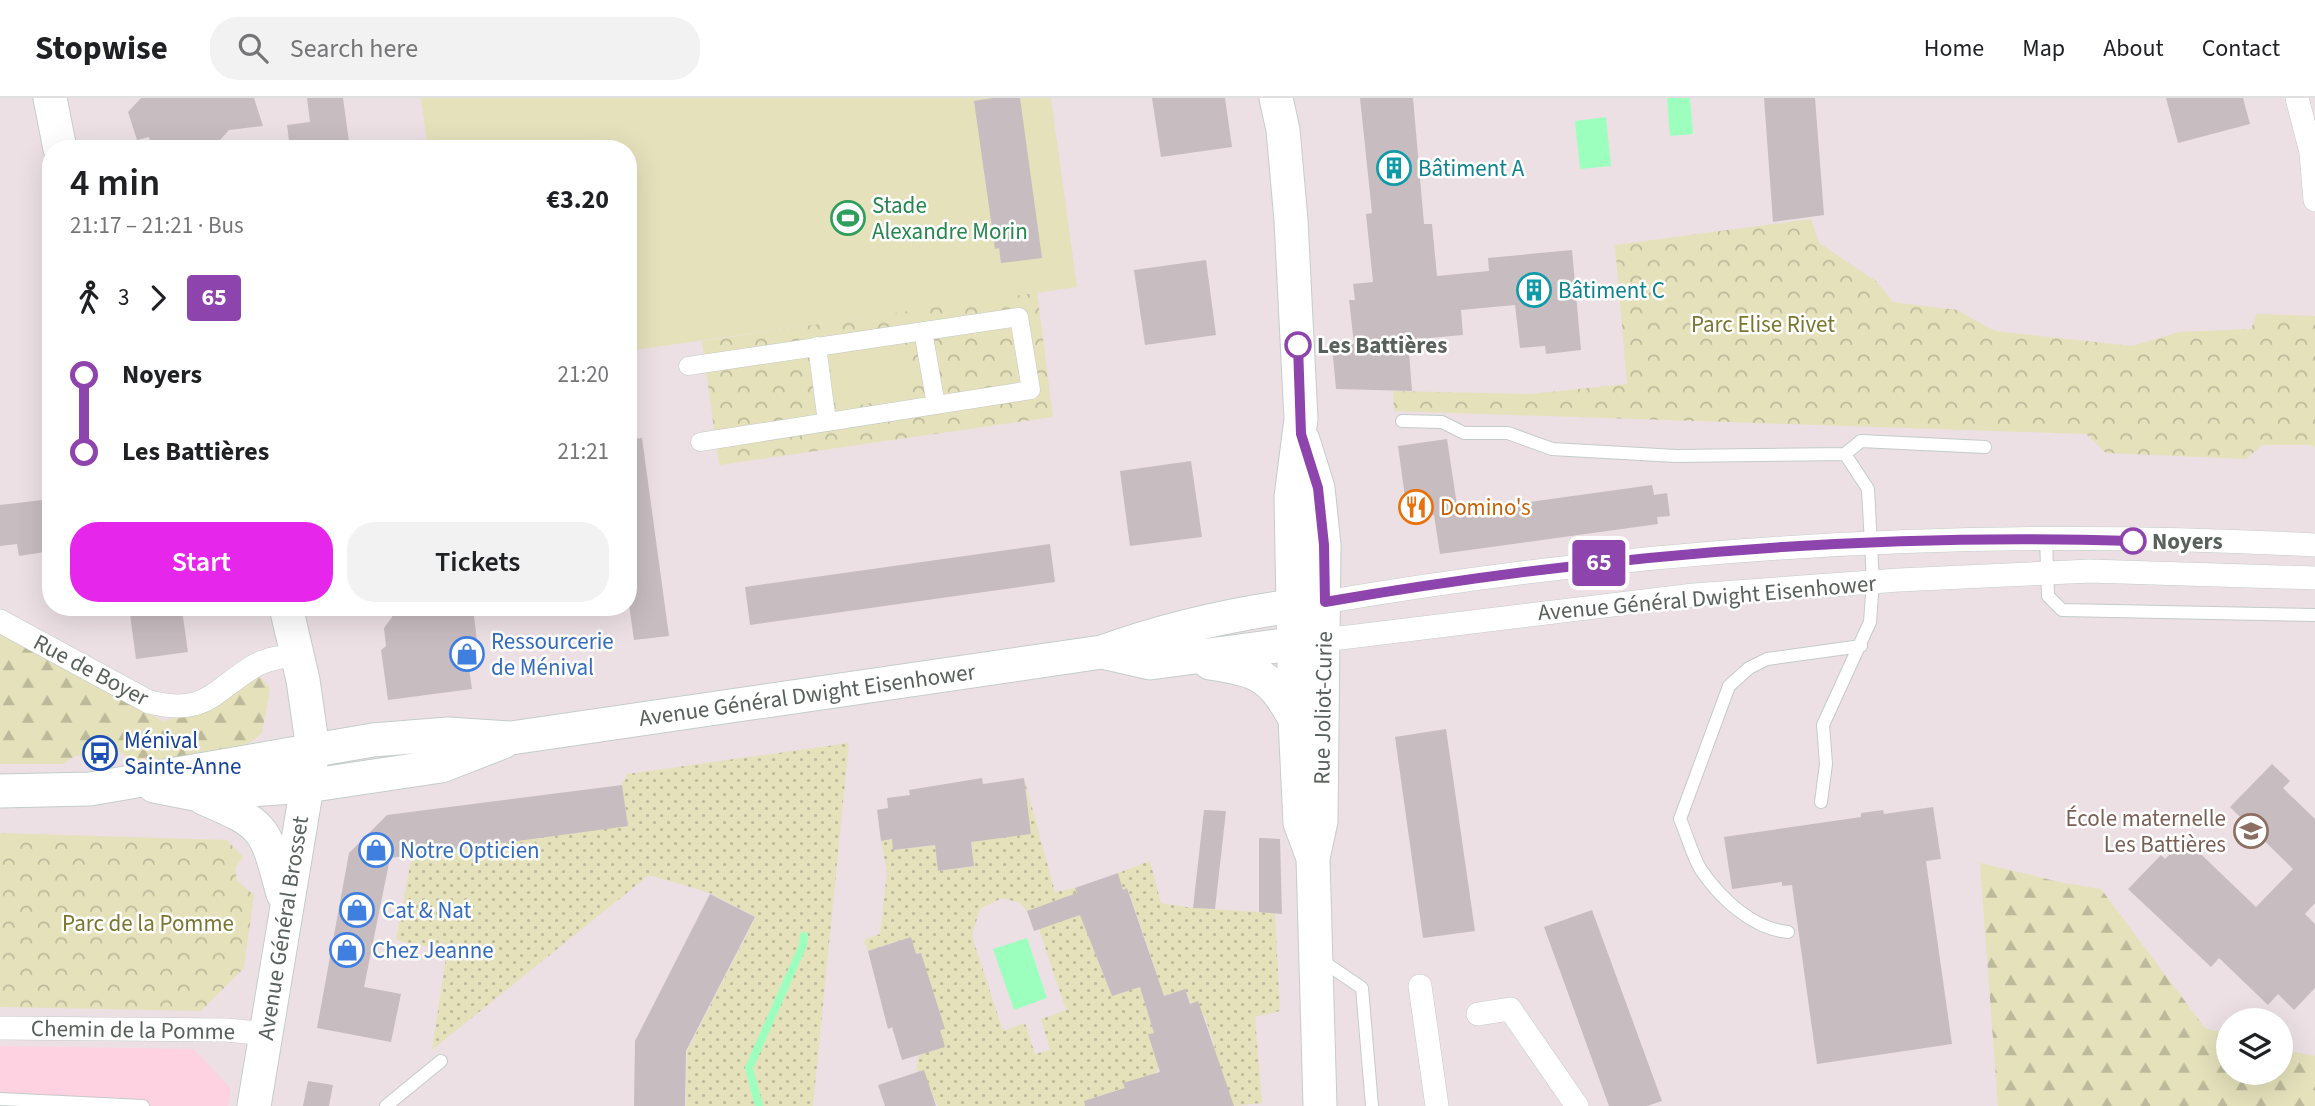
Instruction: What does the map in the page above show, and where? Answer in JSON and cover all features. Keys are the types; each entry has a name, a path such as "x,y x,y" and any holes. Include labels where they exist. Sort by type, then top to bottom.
{"main road":[{"path":"50,98 58,140"},
{"name":"Rue Joliot-Curie","path":"1276,98 1283,130 1292,220 1301,434 1291,496 1292,605 1309,641 1321,821 1312,858 1320,1106"},
{"name":"Rue Joliot-Curie","path":"1301,434 1318,488 1324,545 1325,602 1309,641 1295,719 1300,823 1312,858"},
{"name":"Avenue Général Dwight Eisenhower","path":"138,783 362,741 448,734 511,738 1102,652 1144,636 1231,616 1325,602"},
{"name":"Avenue Général Brosset","path":"254,1106 313,750 298,654 288,616"},
{"name":"Avenue Général Dwight Eisenhower","path":"1102,652 1150,663 1309,641"},
{"path":"1183,659 1246,668 1278,690 1295,719"},
{"name":"Avenue Général Dwight Eisenhower","path":"195,794 307,786 441,766 511,738"},
{"path":"0,791 90,789 138,783 195,794 256,824 269,844 286,905"}],"street":[{"path":"2297,98 2311,152 2315,200"},
{"path":"688,366 1019,317 1031,390 700,442"},
{"path":"923,331 936,405"},
{"path":"817,346 827,422"},
{"name":"Avenue Général Dwight Eisenhower","path":"1325,602 1442,581 1674,555 1869,542 2046,538 2315,545"},
{"name":"Avenue Général Dwight Eisenhower","path":"1309,641 1694,595 2048,571 2315,578"},
{"name":"Rue de Boyer","path":"0,621 149,702 171,708 213,698 252,667 298,654"},
{"path":"1420,986 1437,1106"},
{"path":"1478,1014 1510,1009 1577,1106"},
{"name":"Chemin de la Pomme","path":"0,1028 227,1030 267,1034"}],"lane":[{"path":"1402,421 1442,422 1464,433 1508,433 1552,449 1676,456 1845,454 1861,441 1984,447"},
{"path":"1821,803 1826,764 1823,725 1870,622 1873,582 1868,489 1845,454"},
{"path":"2046,538 2048,596 2062,610 2315,615"},
{"path":"1788,932 1772,931 1730,905 1700,869 1680,819 1729,686 1749,668 1768,659 1861,646"},
{"path":"1314,955 1362,988 1372,1106"},
{"path":"386,1106 441,1061"},
{"path":"0,1099 143,1106"}],"shaded area":[{"path":"1667,98 1690,98 1693,134 1670,136"},
{"path":"1606,117 1611,166 1580,169 1575,121"},
{"path":"1027,938 1047,998 1014,1010 993,949"},
{"path":"0,1046 194,1049 231,1089 228,1106 0,1106"}],"green space":[{"name":"Stade Alexandre Morin","path":"421,98 1051,98 1077,287 637,350 637,140 427,140"},
{"name":"Parc Elise Rivet","path":"1811,219 1819,243 1876,281 1893,302 1957,310 1995,331 2132,346 2179,332 2251,329 2257,314 2315,316 2315,448 2311,445 2262,445 2246,459 2106,453 2086,434 1394,411 1393,391 1530,394 1627,384 1615,245"},
{"path":"1037,292 1053,417 719,465 702,341"},
{"path":"901,346 903,359 910,366 908,397 836,409 829,357"},
{"path":"0,633 163,721 215,707 250,678 261,677 270,689 262,733 249,743 217,755 129,760 121,752 75,756 64,764 0,764"},
{"path":"849,743 813,1106 686,1106 687,1051 756,917 710,893 649,875 432,1050 447,951 396,940 412,855 628,825 622,785 627,774"},
{"path":"1024,778 1055,892 1075,888 1086,920 1083,922 1112,996 1154,982 1153,963 1128,889 1123,890 1118,873 1150,861 1161,903 1193,908 1275,913 1280,1011 1255,1017 1262,1103 1234,1106 1212,1048 1215,1047 1205,1017 1189,1000 1185,989 1145,1003 1154,1033 1149,1034 1161,1063 1153,1078 1124,1083 1125,1088 1098,1106 938,1106 917,1070 921,1054 935,1035 944,1028 921,953 916,954 911,937 868,951 864,940 880,934 887,872 881,841 892,839 894,850 935,845 938,871 974,866 971,840 1031,834","holes":["1002,898 1021,903 1027,911 1047,904 1039,929 1066,1010 1041,1019 1050,1050 1035,1054 1025,1023 1003,1031 972,936 980,909"]},
{"name":"Parc de la Pomme","path":"0,833 227,840 243,857 235,869 237,880 254,895 244,968 201,1011 0,1007"},
{"path":"1980,863 2101,889 2205,1028 2216,1031 2216,1085 2293,1085 2293,1052 2315,1056 2315,1106 1998,1106"}],"building":[{"path":"141,98 254,98 263,126 229,130 220,140 150,140 149,137 137,140 128,112"},
{"path":"307,98 343,98 349,140 289,140 287,125 310,122"},
{"path":"1020,98 1042,258 1001,263 999,248 995,249 974,101"},
{"path":"1152,98 1225,98 1232,147 1161,157"},
{"path":"1360,98 1413,98 1424,224 1432,224 1437,276 1489,271 1488,258 1572,250 1581,350 1546,354 1545,346 1520,348 1515,305 1461,310 1463,335 1408,340 1412,391 1336,389 1332,346 1354,344 1349,300 1355,300 1353,284 1373,282 1366,214 1372,213"},
{"path":"1764,98 1815,98 1824,215 1773,222"},
{"path":"2166,98 2243,98 2250,124 2178,143"},
{"path":"1206,260 1216,335 1145,345 1134,270"},
{"path":"637,438 642,438 669,636 634,640 631,616 637,616"},
{"path":"1447,439 1458,512 1652,485 1654,495 1667,493 1670,516 1657,517 1658,524 1440,554 1434,515 1408,519 1398,446"},
{"path":"1191,461 1202,537 1130,546 1120,471"},
{"path":"42,500 42,552 19,556 17,544 0,546 0,505"},
{"path":"1050,544 1055,582 750,625 745,587"},
{"path":"130,616 183,616 188,652 136,659"},
{"path":"474,616 480,667 469,668 472,689 388,700 381,650 386,646 384,628 392,617"},
{"path":"1446,729 1475,931 1423,938 1395,737"},
{"path":"2272,764 2290,781 2283,788 2315,819 2315,903 2305,914 2315,924 2315,988 2294,1010 2278,994 2268,1005 2219,958 2211,967 2128,889 2161,855 2165,859 2185,839 2256,907 2293,869 2230,807"},
{"path":"982,778 983,784 1024,778 1031,834 971,842 974,866 938,871 935,845 893,850 892,839 881,841 877,810 888,808 887,798 910,795 909,790"},
{"path":"622,785 628,826 390,858 364,987 401,994 391,1042 317,1028 349,853 387,815"},
{"path":"1933,807 1941,859 1926,861 1952,1044 1817,1064 1792,885 1782,886 1782,882 1732,889 1724,837 1861,817 1861,813 1883,810 1884,814"},
{"path":"1204,810 1226,811 1215,909 1193,908"},
{"path":"1259,838 1280,839 1282,914 1259,912"},
{"path":"1118,873 1123,890 1127,888 1164,996 1185,989 1190,1004 1198,1001 1234,1106 1085,1106 1084,1101 1125,1088 1123,1083 1160,1072 1148,1034 1154,1033 1140,987 1112,996 1080,915 1034,931 1027,911 1077,893 1075,888"},
{"path":"710,894 755,917 686,1051 685,1106 634,1106 635,1041"},
{"path":"1592,910 1662,1101 1647,1106 1609,1106 1544,927"},
{"path":"911,937 916,954 921,953 945,1029 940,1030 945,1047 902,1060 892,1027 888,1029 868,951"},
{"path":"924,1070 936,1106 885,1106 878,1085"},
{"path":"308,1081 333,1085 329,1106 303,1106"}],"waterway":[{"path":"759,1106 749,1068 803,945 804,936"}],"bus line":[{"name":"65","path":"1298,345 1301,434 1318,488 1324,545 1325,602 1442,581 1687,553 1845,542 2037,538 2133,541"}],"place":[{"name":"Bâtiment A","path":"1394,168"},
{"name":"Stade Alexandre Morin","path":"848,218"},
{"name":"Bâtiment C","path":"1534,290"},
{"name":"Les Battières","path":"1298,345"},
{"name":"Domino's","path":"1416,507"},
{"name":"Noyers","path":"2133,541"},
{"name":"Ressourcerie de Ménival","path":"467,654"},
{"name":"Ménival Sainte-Anne","path":"100,753"},
{"name":"École maternelle Les Battières","path":"2251,831"},
{"name":"Notre Opticien","path":"376,850"},
{"name":"Cat & Nat","path":"357,910"},
{"name":"Chez Jeanne","path":"347,950"}]}
